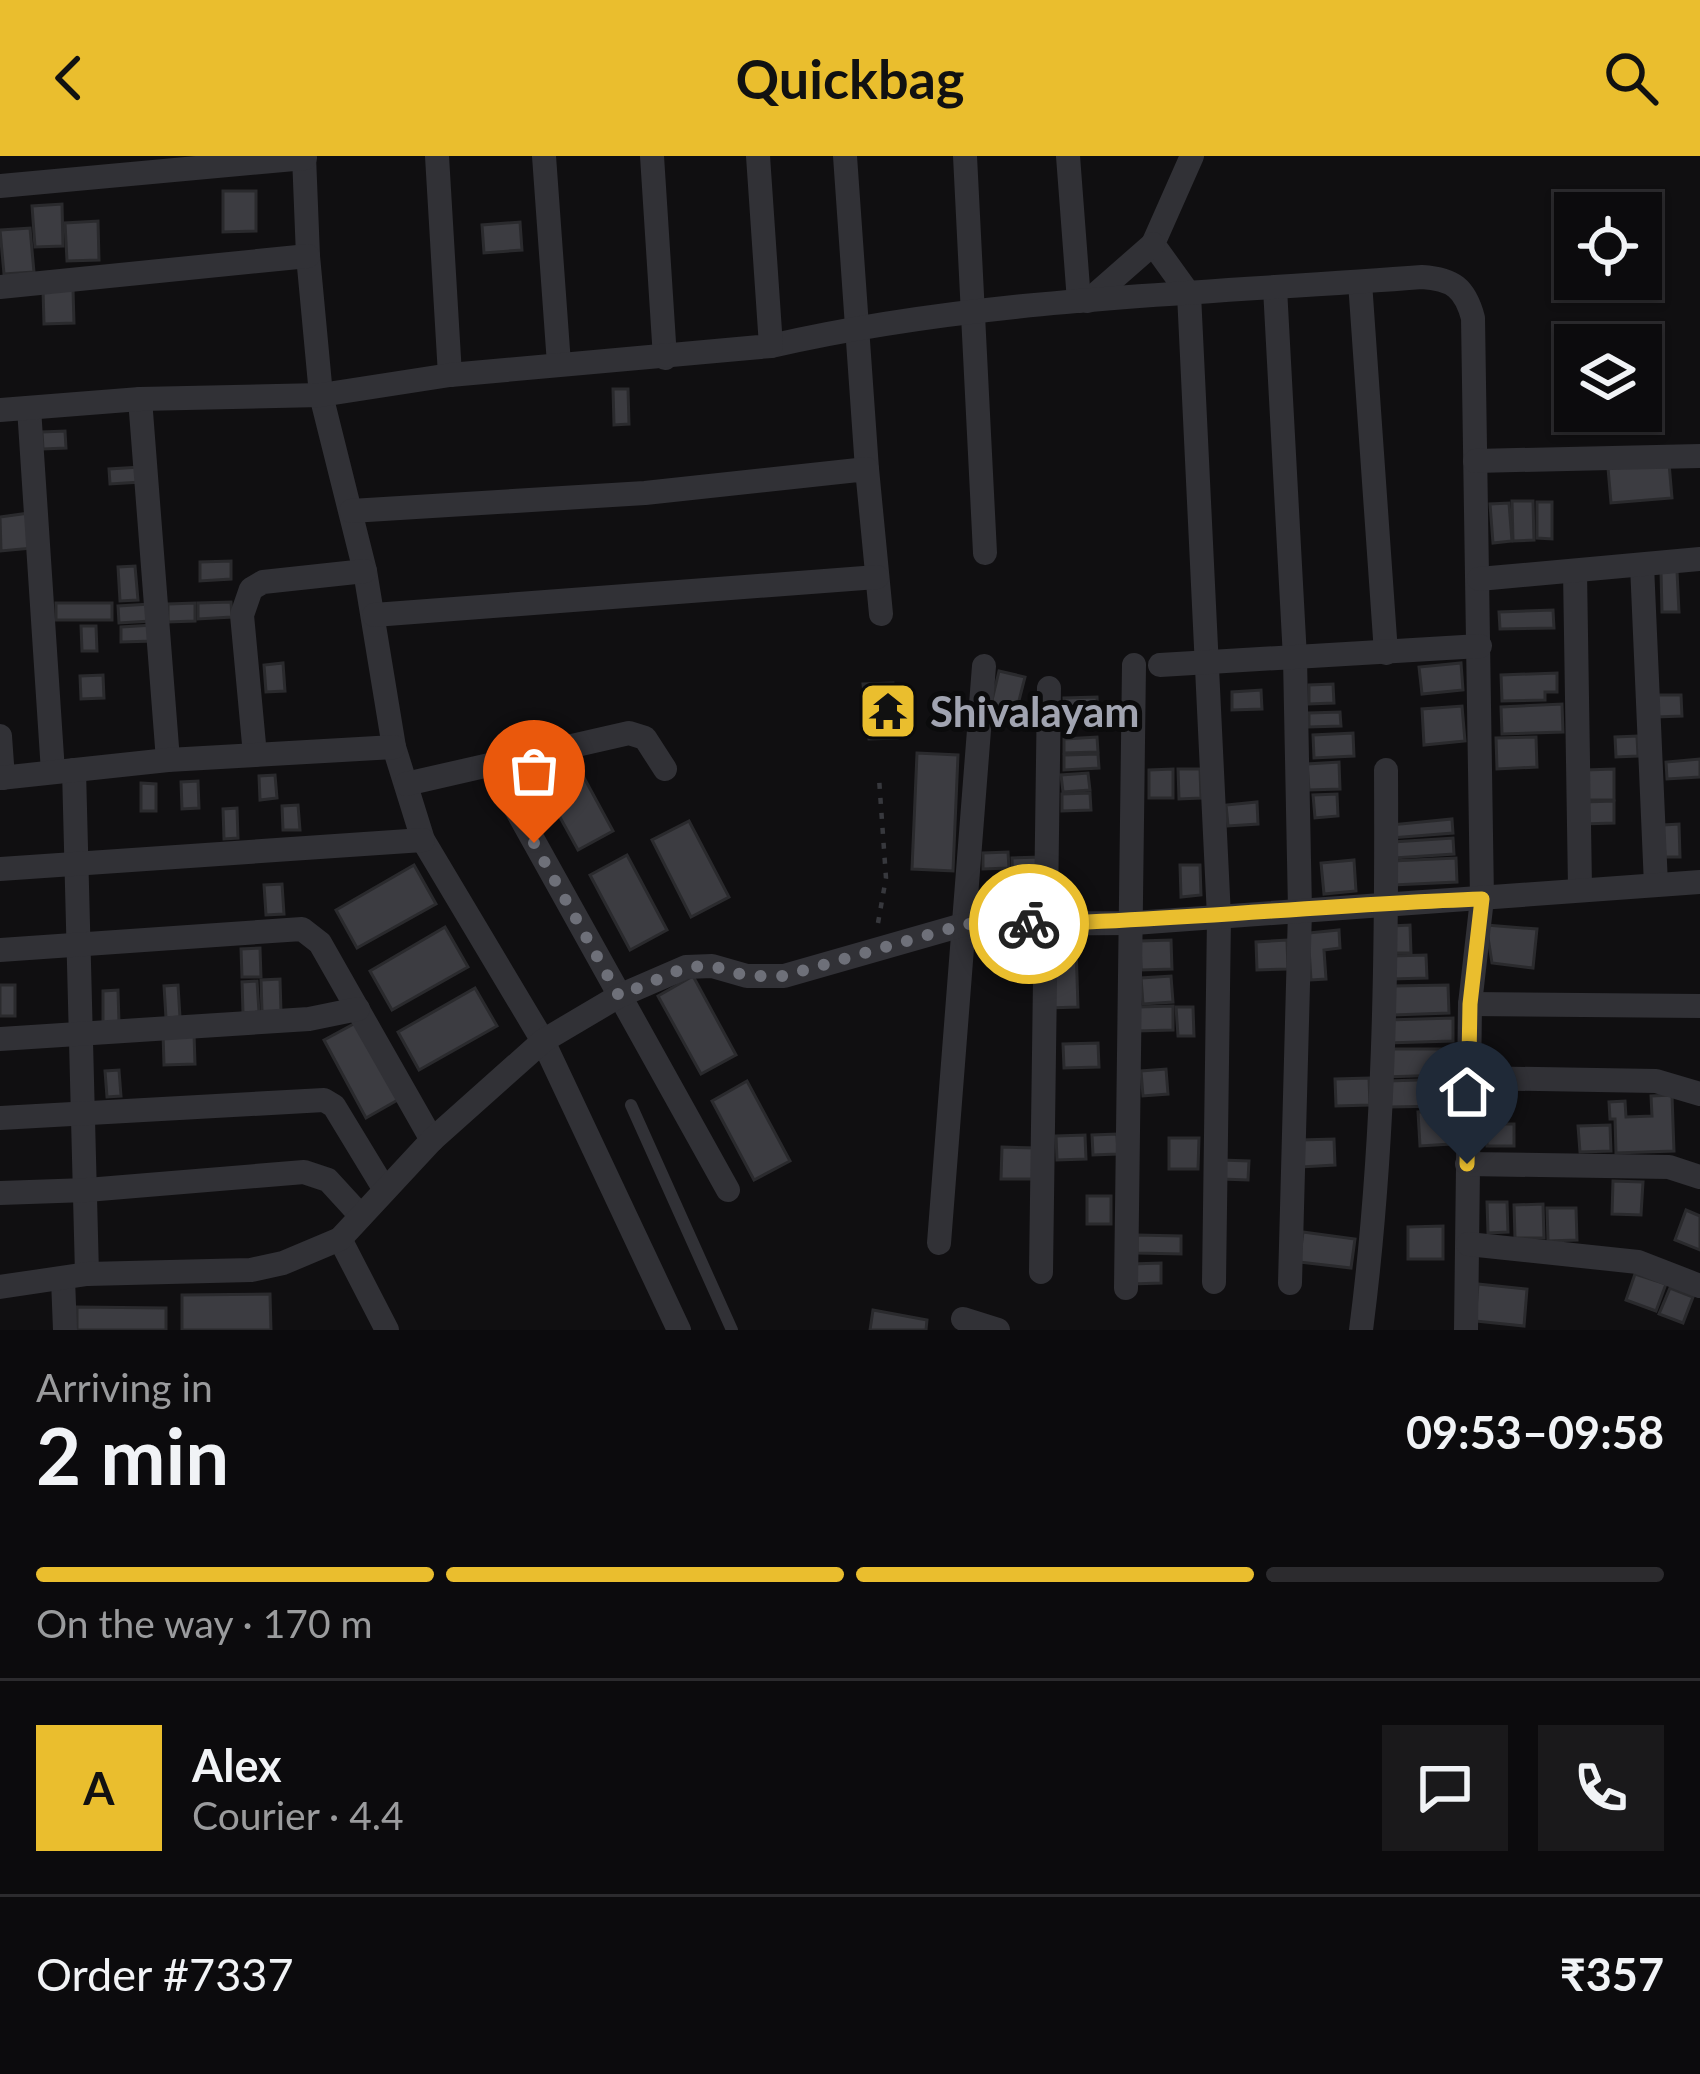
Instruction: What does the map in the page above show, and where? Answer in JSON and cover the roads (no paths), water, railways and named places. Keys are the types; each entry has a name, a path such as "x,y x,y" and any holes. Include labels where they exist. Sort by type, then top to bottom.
{"street":[{"path":"437,156 450,375"},
{"path":"544,156 559,364"},
{"path":"652,156 665,358"},
{"path":"758,156 771,346"},
{"path":"845,156 881,614"},
{"path":"965,156 985,553"},
{"path":"1067,156 1084,301"},
{"path":"1084,301 1153,244 1192,156"},
{"path":"0,186 304,157 321,394 365,571 394,747 423,840 543,1041 679,1330"},
{"path":"1153,244 1189,294 1219,917 1214,1282"},
{"path":"0,286 308,256"},
{"path":"0,410 140,399 321,394 450,375 771,346 856,327 1084,301 1442,278 1457,285 1468,298 1473,318 1480,646 1482,899 1470,1004 1467,1164 1472,1329"},
{"path":"1360,282 1386,653"},
{"path":"1275,288 1295,658 1300,910 1290,1283"},
{"path":"140,399 167,760"},
{"path":"29,408 76,862 87,1190 65,1330"},
{"path":"1475,461 1700,456"},
{"path":"351,511 645,493 867,469"},
{"path":"1479,579 1700,559"},
{"path":"1642,565 1656,885"},
{"path":"255,755 242,615 251,589 263,582 365,571"},
{"path":"1575,571 1580,888"},
{"path":"374,615 878,577"},
{"path":"1126,1288 1134,923 1147,665 1480,646"},
{"path":"939,1243 984,666"},
{"path":"1041,1272 1049,688"},
{"path":"406,784 629,733 645,738 665,769"},
{"path":"0,736 1,778 167,760 394,747"},
{"path":"492,766 728,1190"},
{"path":"1360,1330 1373,1235 1386,902 1385,770"},
{"path":"0,869 423,840"},
{"path":"0,1287 75,1276 251,1270 283,1263 340,1239 432,1140 543,1041 619,996 686,967 784,976 966,924 1134,923 1700,882"},
{"path":"0,950 302,929 320,943 432,1140"},
{"path":"1470,1004 1700,1006"},
{"path":"0,1039 308,1019 358,1009"},
{"path":"1469,1078 1656,1081 1700,1094"},
{"path":"0,1118 324,1100 334,1106 385,1190"},
{"path":"1467,1164 1669,1167 1700,1177"},
{"path":"0,1192 87,1190 304,1172 328,1180 361,1216"},
{"path":"340,1239 387,1330"},
{"path":"1468,1244 1638,1262 1700,1286"},
{"path":"963,1319 998,1330"}],"lane":[{"path":"631,1105 733,1330"}],"place":[{"name":"Shivalayam","path":"888,711"}]}
